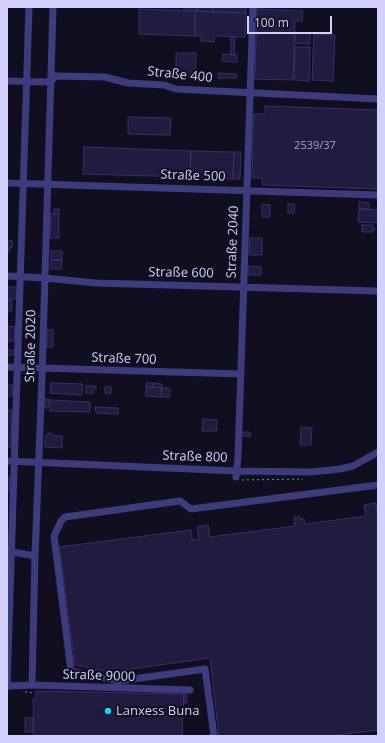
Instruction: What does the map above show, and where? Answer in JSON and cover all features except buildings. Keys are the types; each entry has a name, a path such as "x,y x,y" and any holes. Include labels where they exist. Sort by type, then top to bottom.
{"lane":[{"path":"7,687 11,461 21,277 29,7"},
{"name":"Straße 2020","path":"32,685 53,7"},
{"name":"Straße 2040","path":"236,474 241,374 253,7"},
{"name":"Straße 400","path":"7,81 51,82 55,76 105,77 128,83 164,85 176,89 378,99"},
{"name":"Straße 500","path":"7,183 378,194"},
{"name":"Straße 600","path":"7,276 96,282 378,291"},
{"name":"Straße 700","path":"7,367 241,374"},
{"name":"Straße 800","path":"11,461 236,474 326,471 353,466 378,452"},
{"path":"214,736 205,669 119,681 71,671 54,536 61,521 65,517 180,501 192,509 378,485"},
{"path":"9,551 35,556"},
{"name":"Straße 9000","path":"7,687 32,685 190,690"}],"place":[{"name":"Lanxess Buna","path":"108,711"}]}
